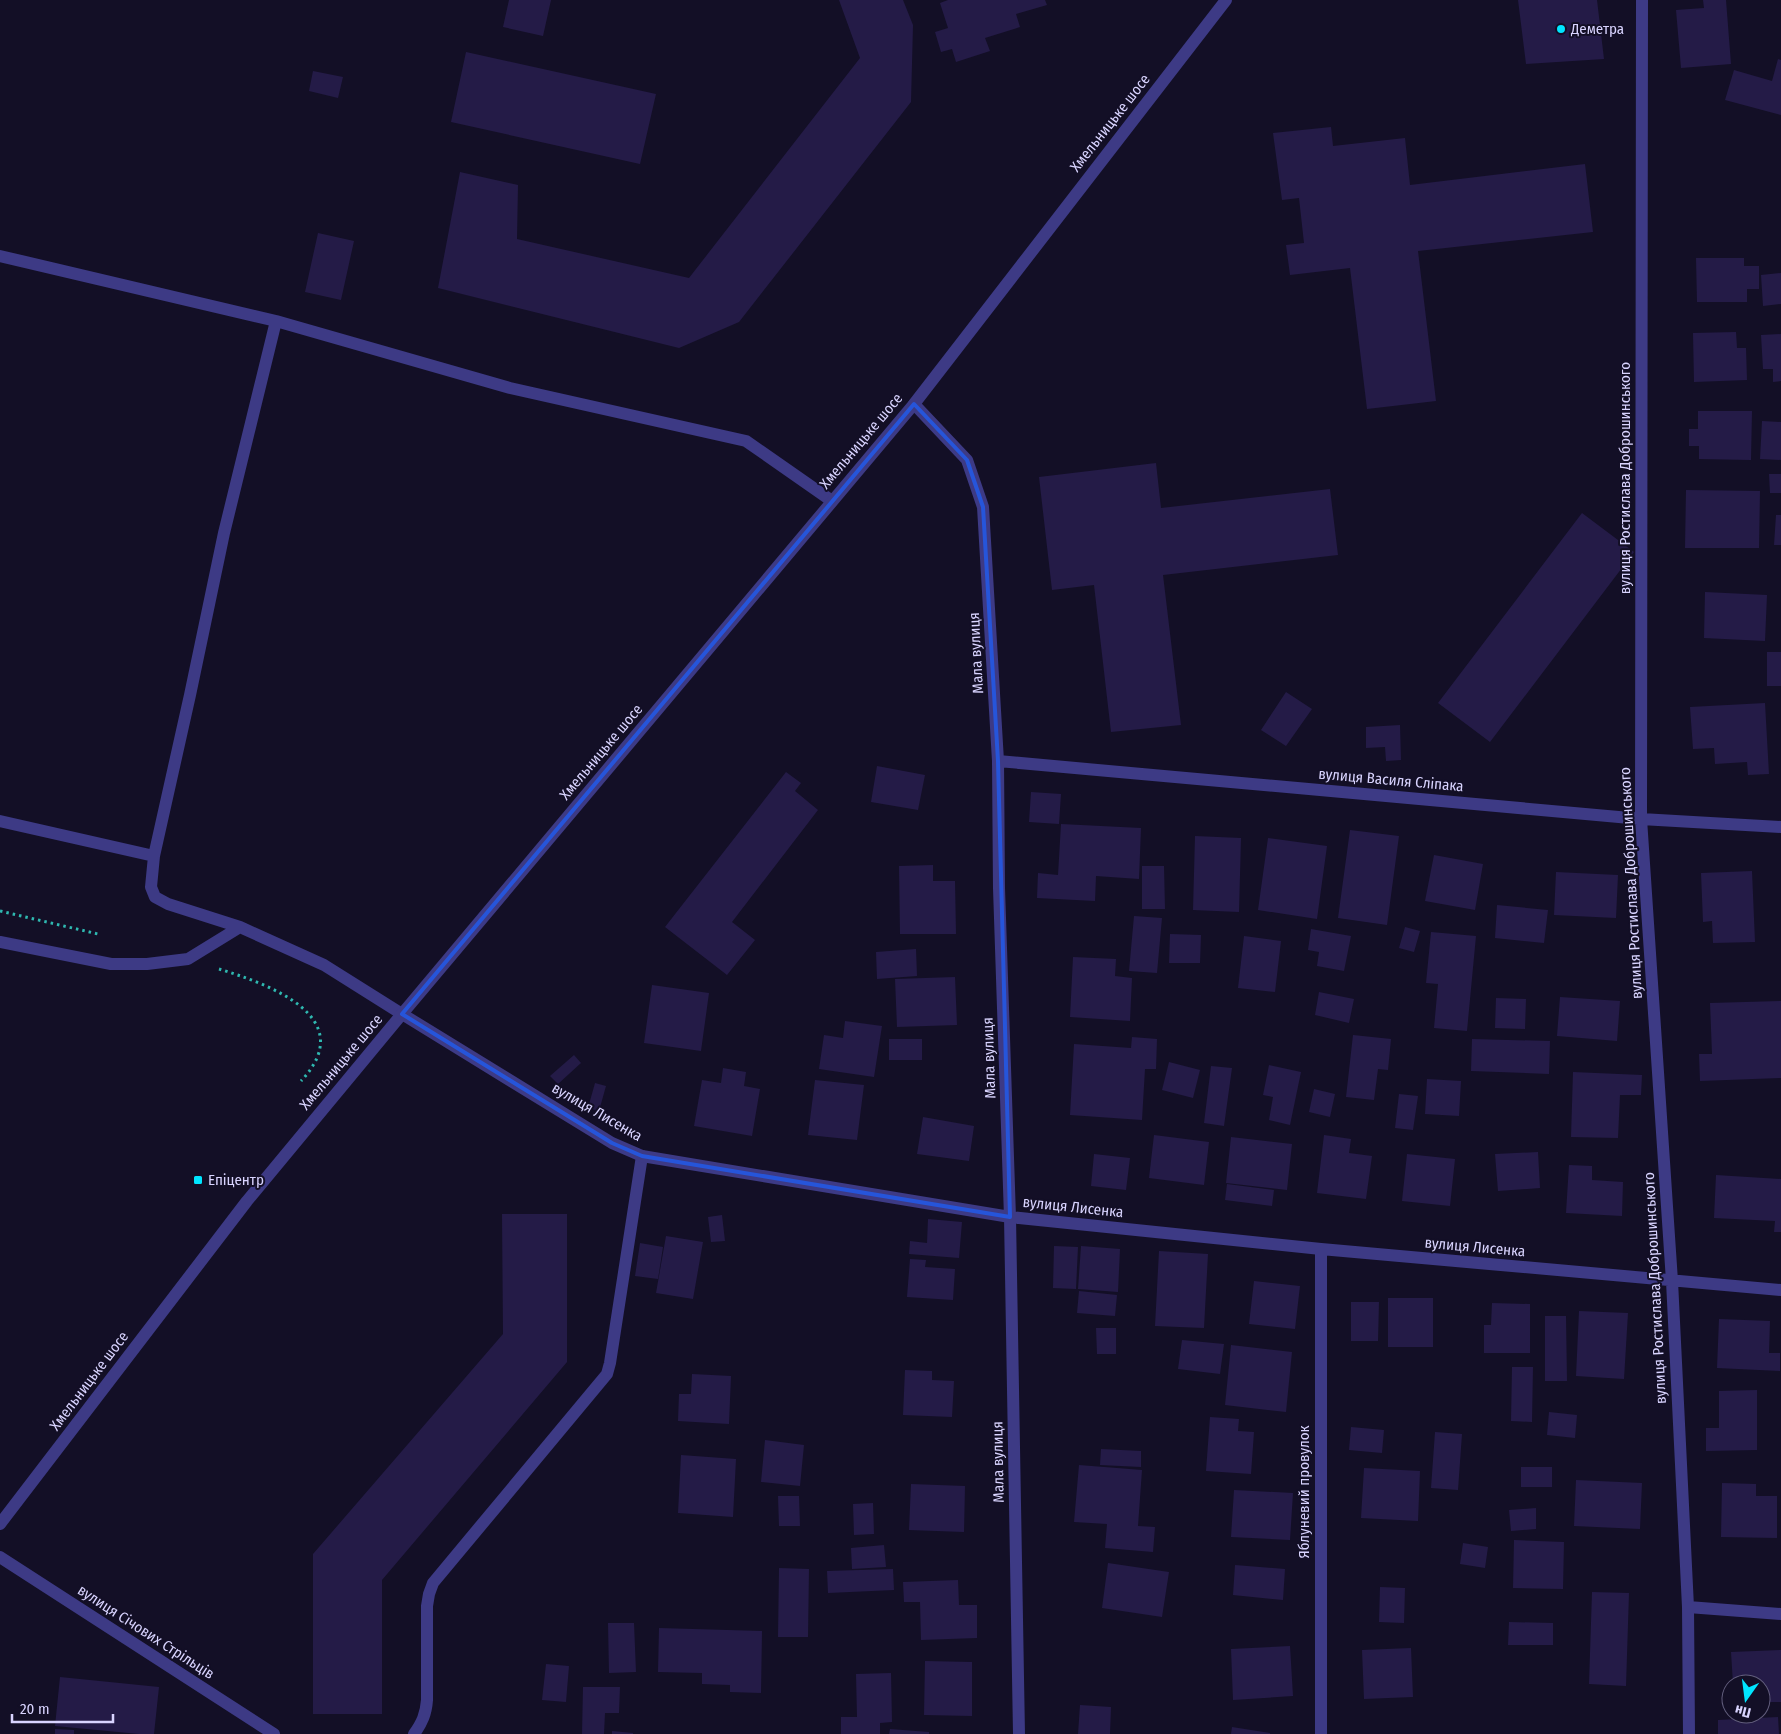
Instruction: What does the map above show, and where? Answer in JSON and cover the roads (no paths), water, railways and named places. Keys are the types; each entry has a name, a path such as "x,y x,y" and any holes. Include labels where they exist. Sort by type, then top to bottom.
{"street":[{"name":"Хмельницьке шосе","path":"0,1524 247,1201 914,404 1226,0"},
{"name":"вулиця Ростислава Доброшинського","path":"1642,0 1642,819 1672,1281 1688,1607 1689,1734"},
{"path":"0,256 276,321 510,388 746,442 832,501"},
{"name":"вулиця Лисенка","path":"276,321 224,533 154,856 151,887 155,897 168,904 240,927 324,965 612,1143 642,1156 1010,1216 1321,1249 1781,1290"},
{"name":"Мала вулиця","path":"914,404 967,460 983,508 998,761 1000,898 1010,1216 1019,1734"},
{"name":"вулиця Василя Сліпака","path":"998,761 1642,819 1781,827"},
{"path":"0,821 154,856"},
{"path":"0,942 111,964 147,964 188,959 240,927"},
{"path":"414,1734 421,1725 426,1713 428,1700 428,1606 429,1594 433,1583 600,1384 606,1374 610,1363 642,1156"},
{"name":"Яблуневий провулок","path":"1320,1734 1321,1249"},
{"name":"вулиця Січових Стрільців","path":"0,1557 274,1734"},
{"path":"1688,1607 1781,1614"}],"place":[{"name":"Деметра","path":"1561,29"},
{"name":"Епіцентр","path":"198,1180"}]}
